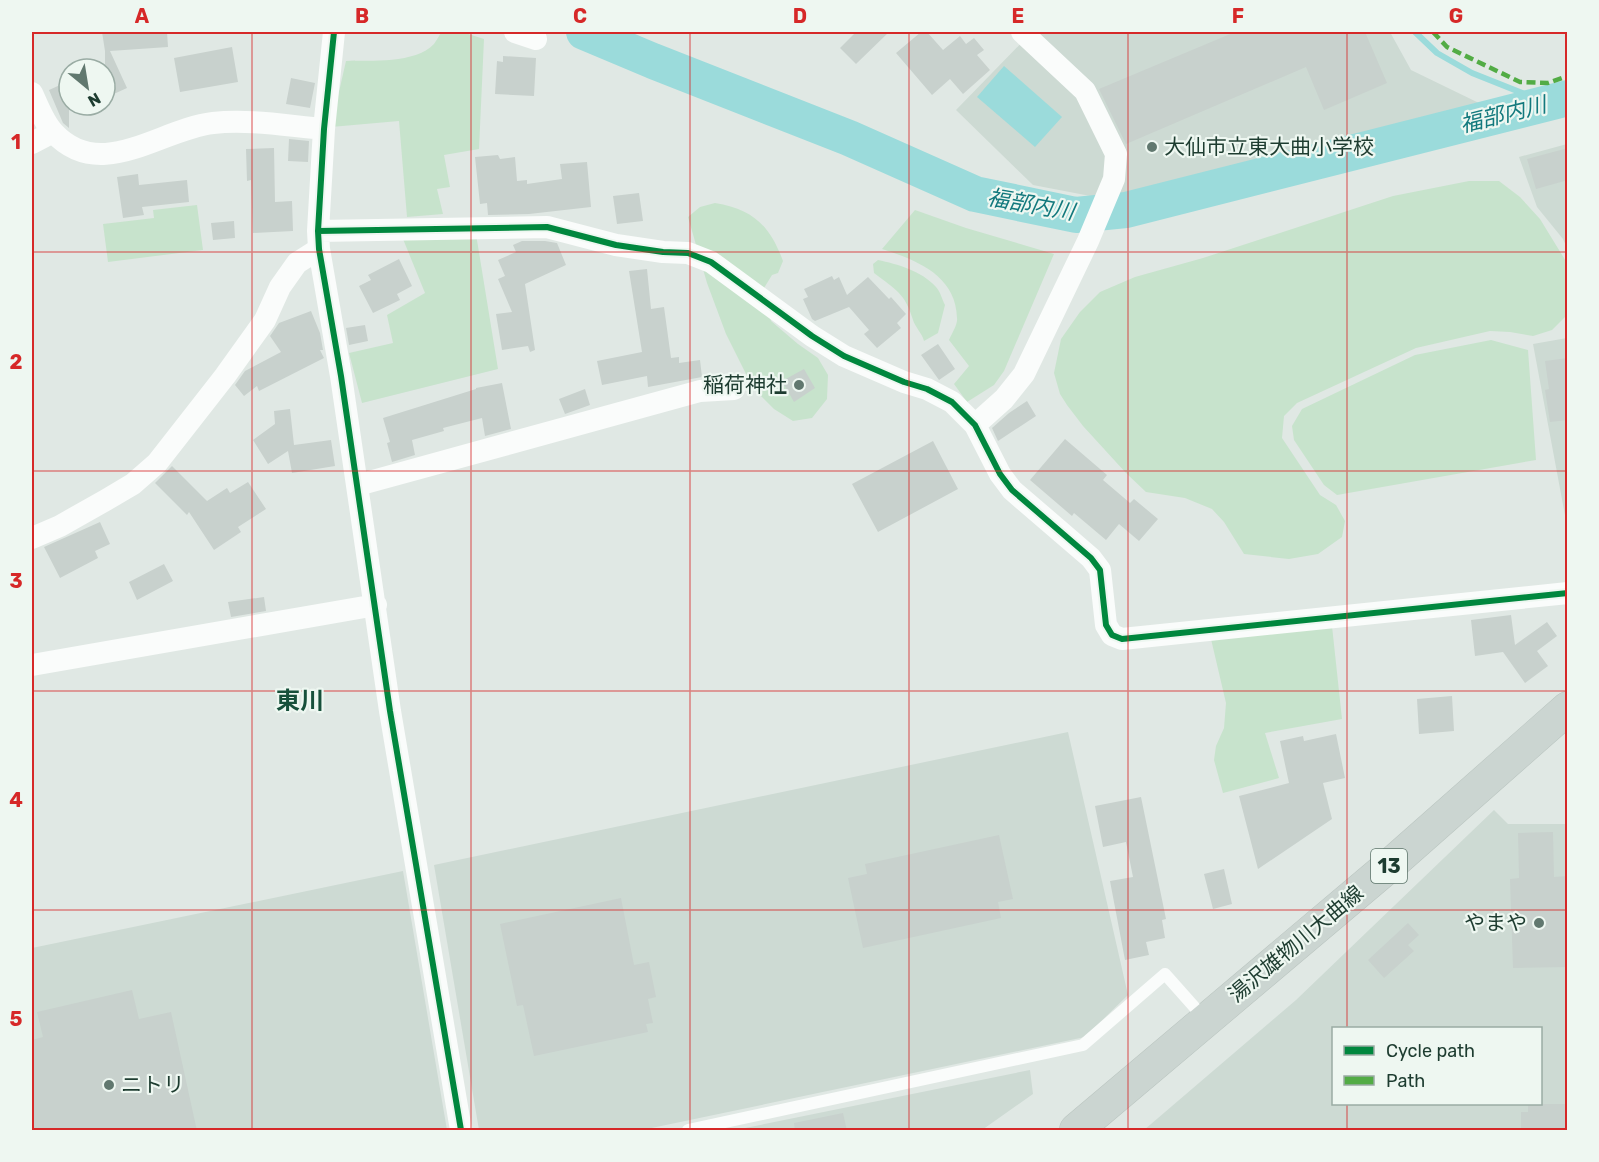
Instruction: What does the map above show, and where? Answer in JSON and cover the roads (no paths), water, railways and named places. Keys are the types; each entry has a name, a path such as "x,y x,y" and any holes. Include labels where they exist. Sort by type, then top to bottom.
{"main road":[{"name":"湯沢雄物川大曲線","path":"1076,1131 1397,859 1568,708"}],"street":[{"path":"334,32 324,129 318,240 358,485 390,711 461,1131"},
{"path":"975,425 1004,399 1024,374 1088,242 1114,179 1116,154 1085,91 1022,32"},
{"path":"32,93 52,132 67,144 99,156 121,153 193,126 214,123 235,122 324,129"},
{"path":"32,143 52,132"},
{"path":"32,538 60,526 133,484 157,463 225,376 265,320 280,287 297,263 318,240 548,227 616,245 688,253 711,262 812,336 844,356 904,382 927,389 952,402 975,425 1000,474 1012,489 1085,553 1100,570 1106,625 1112,635 1122,639 1568,593"},
{"path":"358,485 700,391 734,389"},
{"path":"32,665 376,605"}],"lane":[{"path":"688,1131 1083,1045 1165,974 1206,1020"}],"water":[{"path":"1004,66 1062,117 1035,147 977,97"}],"waterway":[{"name":"福部内川","path":"584,32 849,138 975,194 1076,215 1126,210 1568,98"},
{"path":"1415,32 1437,53 1472,73 1547,103"}],"place":[{"name":"大仙市立東大曲小学校","path":"1152,147"},
{"name":"稲荷神社","path":"799,385"},
{"name":"やまや","path":"1539,923"},
{"name":"ニトリ","path":"109,1085"}],"district":[{"name":"東川","path":"300,701"}]}
